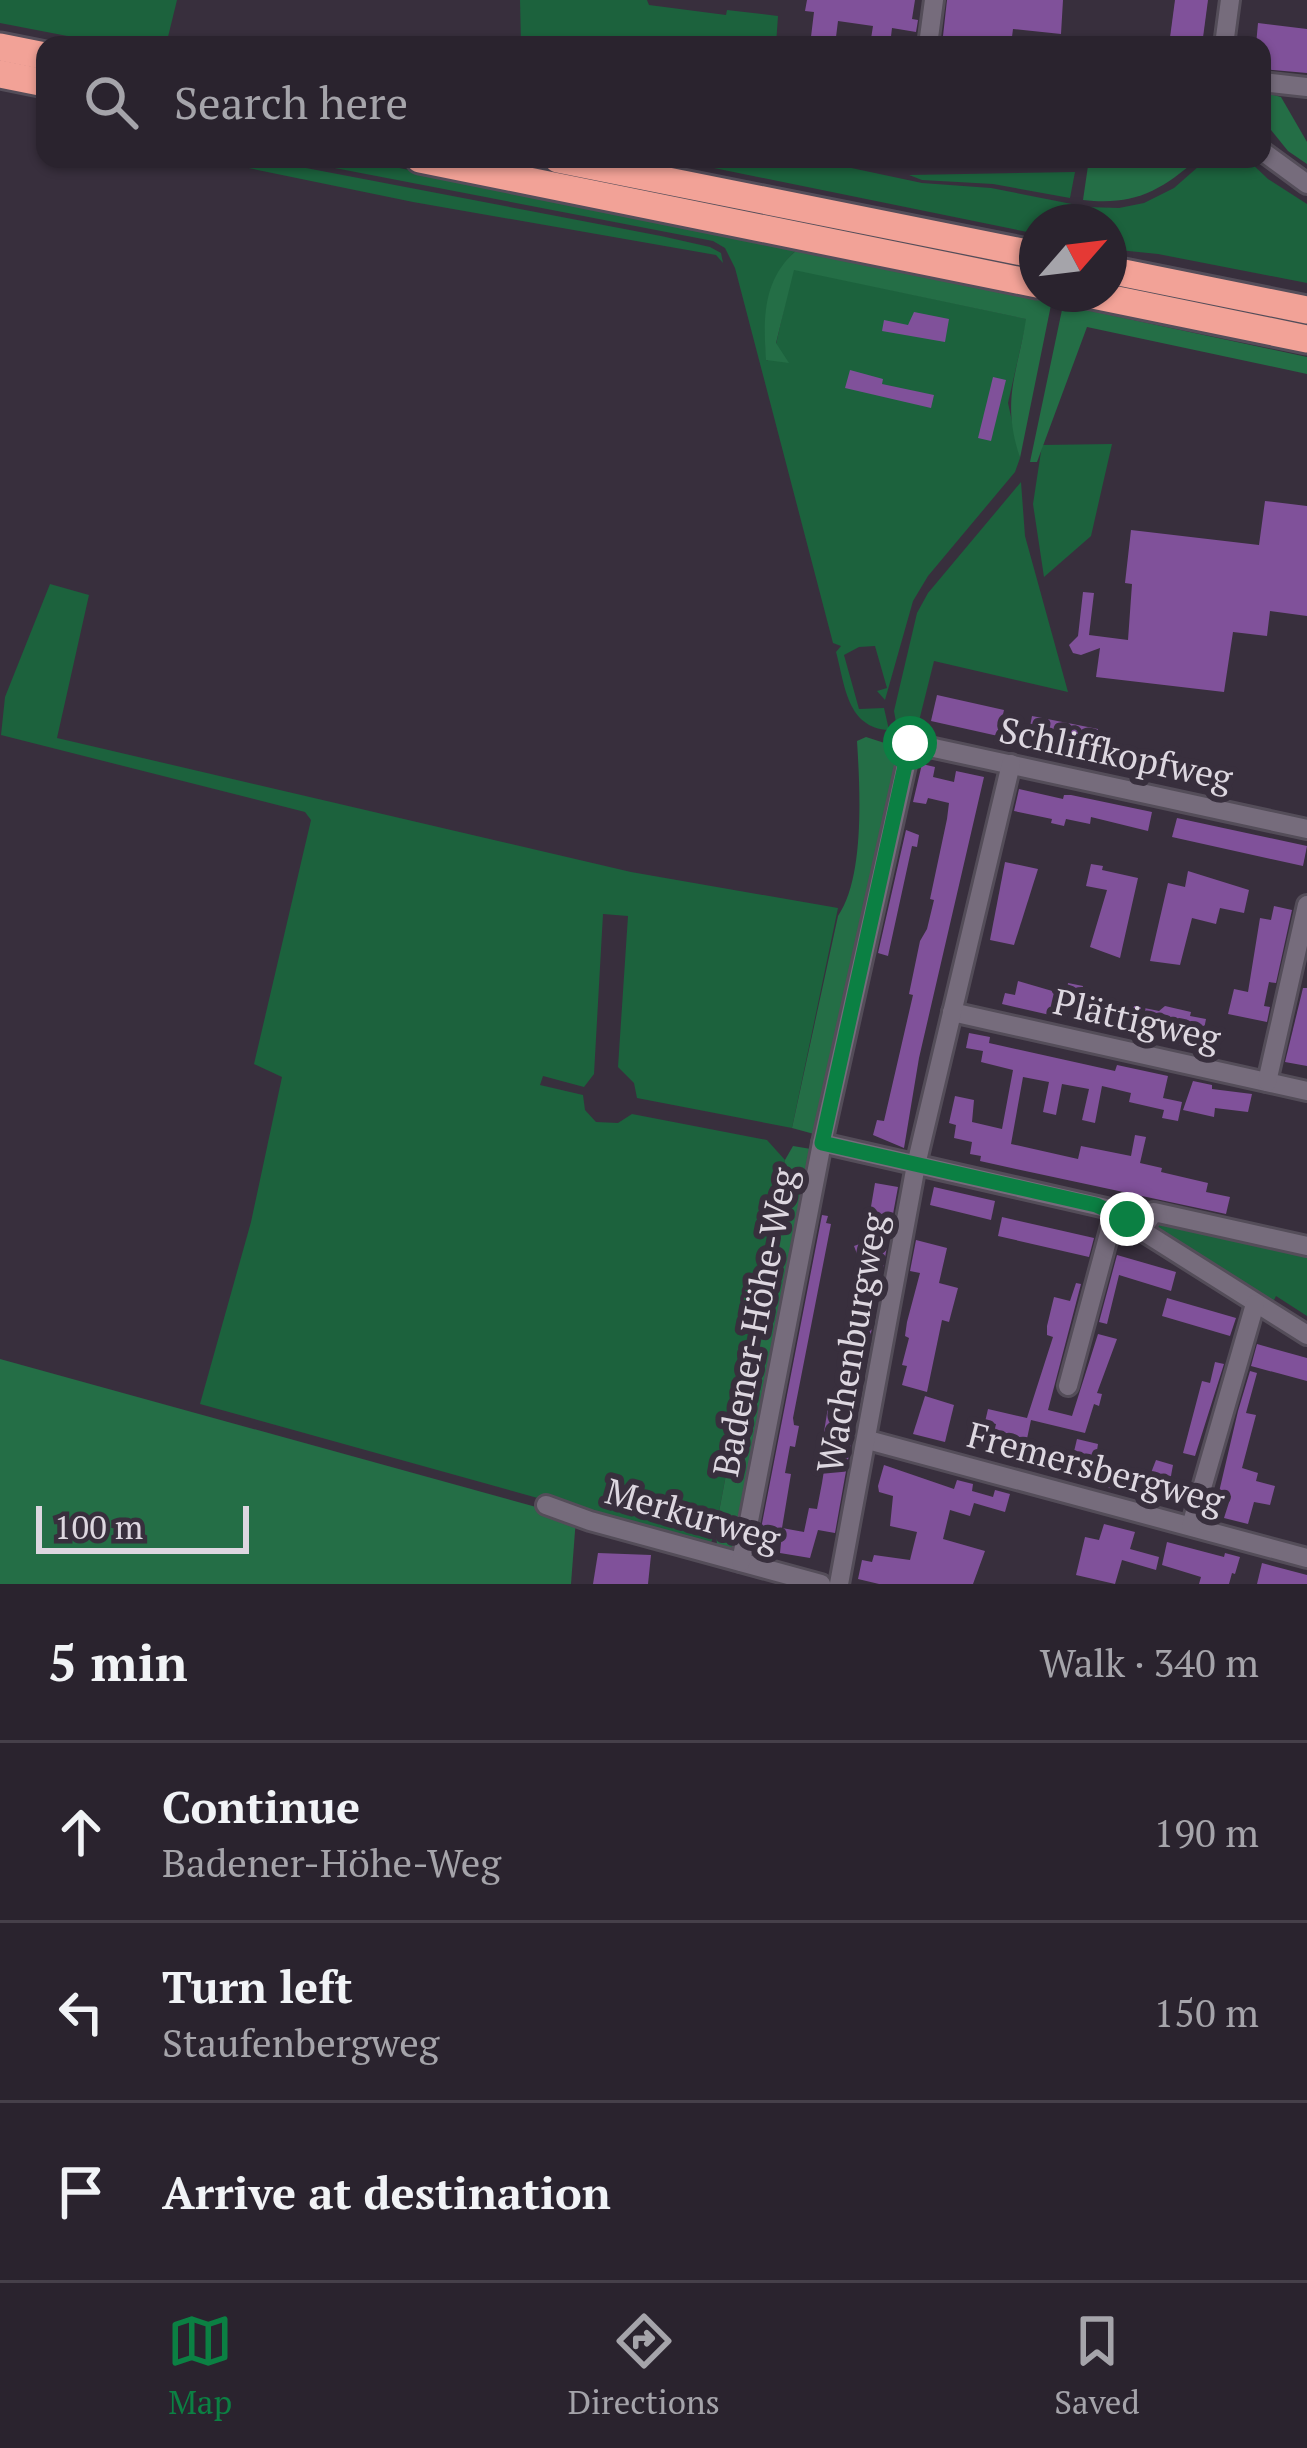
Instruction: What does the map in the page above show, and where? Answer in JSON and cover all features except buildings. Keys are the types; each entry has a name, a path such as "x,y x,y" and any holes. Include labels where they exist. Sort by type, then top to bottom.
{"highway":[{"path":"0,47 36,54"},
{"path":"0,74 36,81"},
{"path":"464,168 1019,280"},
{"path":"603,168 1019,251"},
{"path":"1127,274 1304,309"},
{"path":"1127,302 1307,338"}],"street":[{"path":"929,36 934,0"},
{"path":"1225,36 1230,0"},
{"path":"1271,83 1307,87"},
{"path":"1271,158 1307,184"},
{"name":"Schliffkopfweg","path":"910,743 1307,829"},
{"name":"Badener-Höhe-Weg","path":"741,1562 822,1143 910,743"},
{"name":"Wachenburgweg","path":"839,1584 916,1165 1011,764"},
{"path":"1267,1082 1307,905"},
{"name":"Plättigweg","path":"952,1012 1307,1091"},
{"path":"822,1143 1115,1211 1307,1335"},
{"path":"1068,1386 1115,1211"},
{"path":"1142,1229 1154,1212 1307,1246"},
{"path":"1192,1520 1255,1304"},
{"name":"Fremersbergweg","path":"868,1439 1192,1520 1307,1558"},
{"name":"Merkurweg","path":"546,1505 821,1584"}],"green space":[{"path":"0,0 177,0 168,36 67,36 0,23"},
{"path":"520,0 647,0 649,5 726,15 727,10 778,16 777,36 521,36"},
{"path":"1271,94 1281,97 1307,142 1307,164 1271,130"},
{"path":"249,168 306,168 661,236 710,247 721,253 723,263 716,255"},
{"path":"335,168 399,168 798,249 780,271 769,300 767,361 776,344 793,269 1027,319 1008,403 1020,458 1015,472 928,576 913,601 885,700 877,691 887,688 875,646 844,655 859,709 884,708 889,730 864,722 850,703 836,652 841,646 833,643 735,268 725,248 713,241"},
{"path":"714,168 851,168 922,183 991,188 1072,204 1019,204 1019,230"},
{"path":"1088,168 1186,168 1145,194 1117,201 1083,200"},
{"path":"1197,168 1256,168 1307,204 1307,283 1127,251 1127,206 1174,188"},
{"path":"1075,172 1070,198 909,175"},
{"path":"798,249 1019,293 1019,312 1050,312 1020,458 1011,404 1026,319 794,270 776,343 789,363 766,360 768,299 786,260"},
{"path":"1062,312 1096,312 1307,357 1307,374 1087,327 1037,462 1030,462"},
{"path":"1112,444 1091,536 1044,577 1033,504 1042,445"},
{"path":"1021,482 1025,536 1068,692 934,661 915,737 904,736 894,711 917,613 928,593"},
{"path":"50,584 89,595 57,738 631,872 838,908 792,1128 637,1098 634,1083 618,1067 628,916 603,914 594,1074 584,1087 543,1076 540,1085 583,1095 585,1110 596,1122 618,1123 632,1114 767,1140 785,1160 710,1546 200,1404 251,1222 282,1077 254,1064 311,820 305,812 1,735 5,697"},
{"path":"866,737 894,746 900,755 819,1129 814,1134 792,1128 838,916 853,879 859,832 857,741"},
{"path":"793,1146 811,1149 813,1155 740,1542 731,1551 717,1545 716,1528 785,1160"},
{"path":"1158,1218 1307,1253 1307,1316 1276,1296 1271,1306 1152,1228"},
{"path":"0,1359 576,1518 571,1584 0,1584"}],"route":[{"path":"910,743 822,1143 1096,1205 1127,1219"}]}
